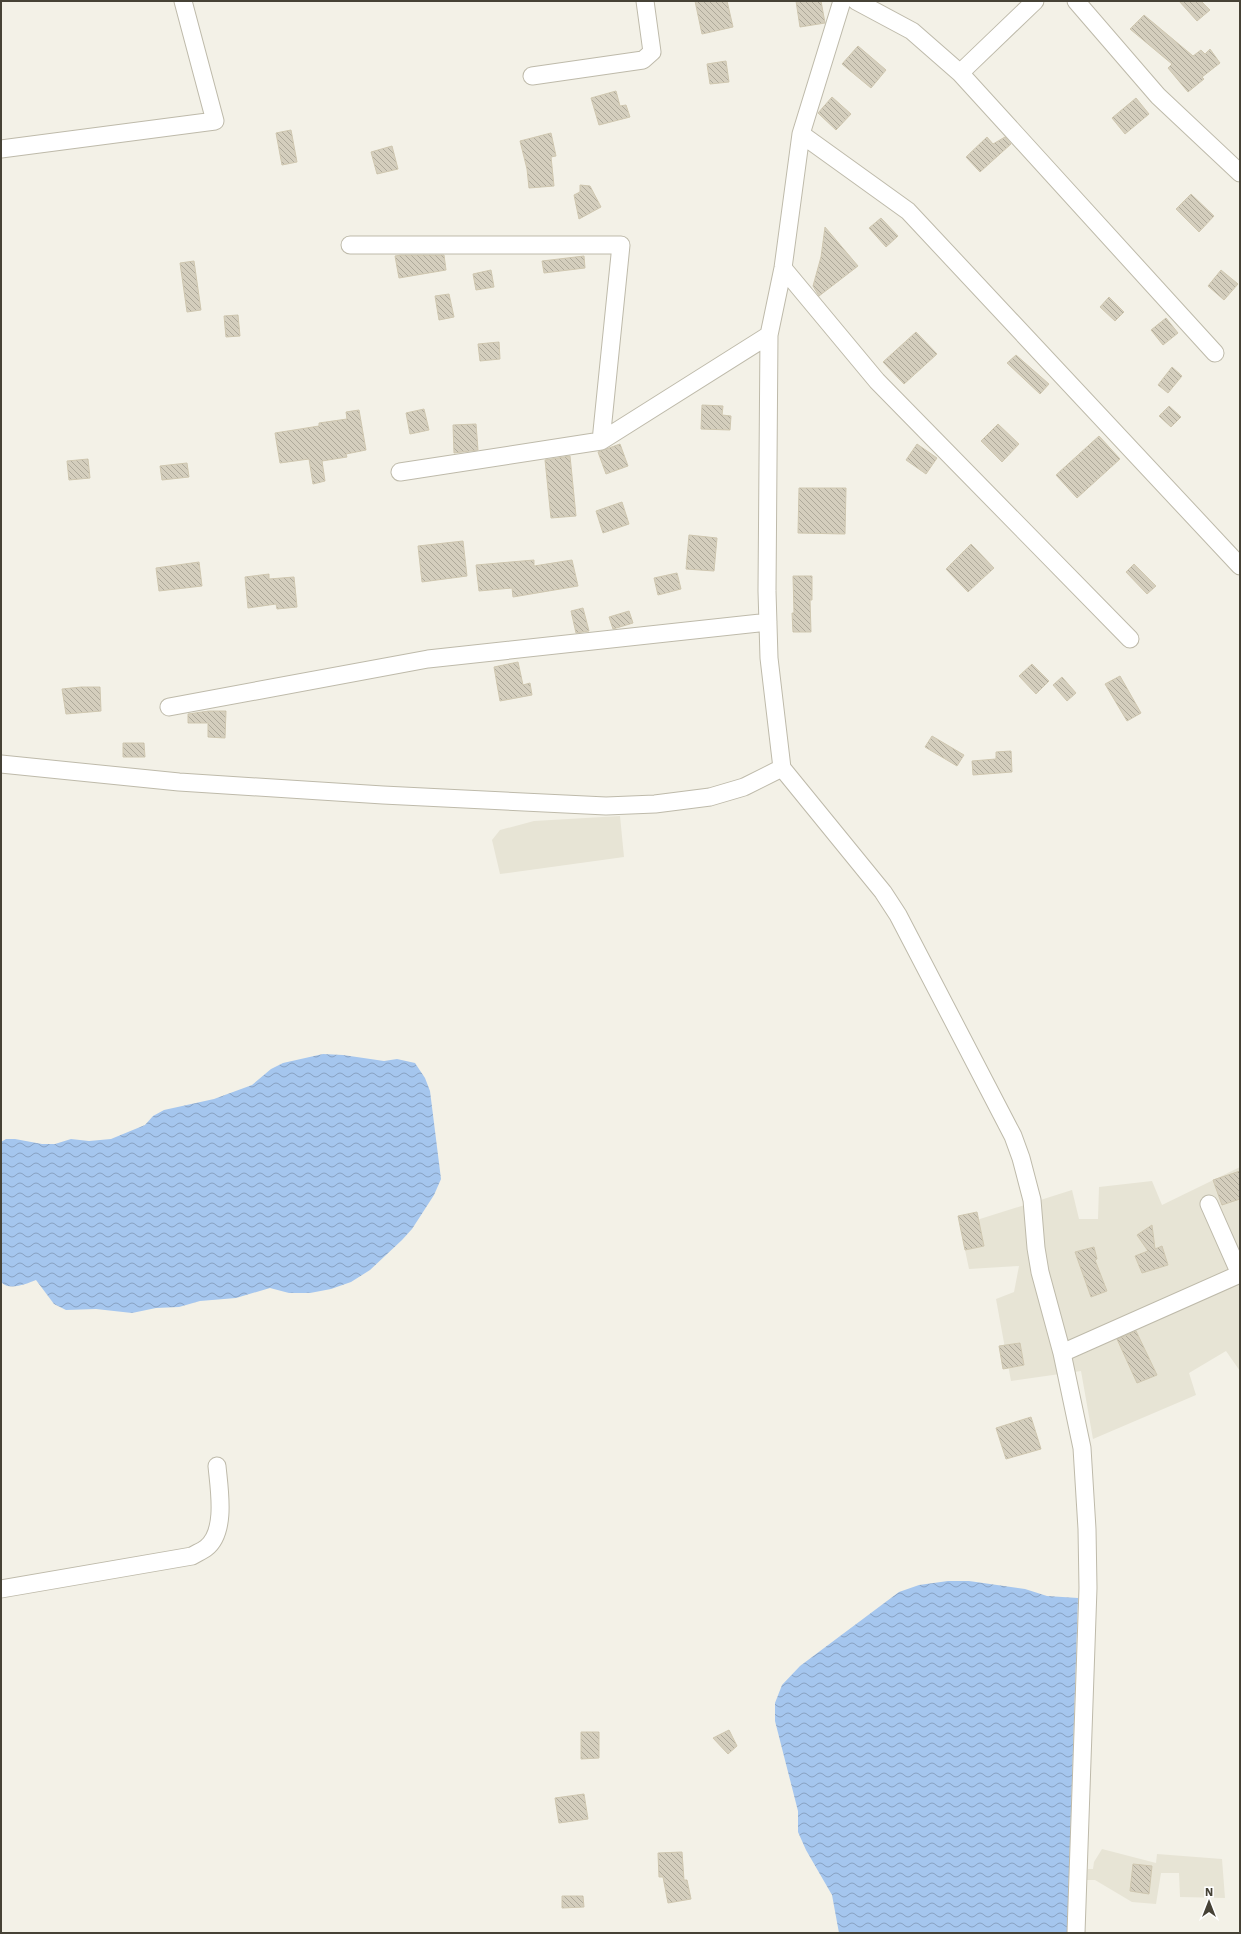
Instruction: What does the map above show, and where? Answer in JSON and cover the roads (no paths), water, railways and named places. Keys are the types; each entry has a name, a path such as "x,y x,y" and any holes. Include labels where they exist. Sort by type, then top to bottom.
{"street":[{"path":"1,149 215,121 183,1"},
{"path":"532,76 643,60 652,52 645,1"},
{"path":"842,1 801,134 783,268 769,335 769,658 782,768 883,892 898,915 1013,1136 1032,1200 1036,1248 1040,1272 1062,1352 1082,1448 1087,1529 1088,1588 1076,1933"},
{"path":"856,1 912,31 960,73 1215,353"},
{"path":"960,73 1035,1"},
{"path":"1076,1 1158,96 1240,173"},
{"path":"801,134 908,210 1240,566"},
{"path":"350,245 622,245 601,440"},
{"path":"783,268 877,381 1130,639"},
{"path":"400,472 601,440 769,335"},
{"path":"168,707 428,659 768,622"},
{"path":"1,764 179,782 382,795 606,806 655,804 710,797 744,787 782,768"},
{"path":"1062,1352 1240,1274 1209,1204"},
{"path":"1,1589 192,1556 207,1547 216,1533 220,1502 216,1466"}],"water":[{"path":"323,1054 343,1055 384,1061 397,1059 415,1063 425,1078 430,1091 441,1179 434,1195 412,1229 370,1270 351,1282 331,1289 310,1293 289,1293 270,1288 236,1298 200,1301 179,1307 156,1308 132,1313 96,1309 66,1310 54,1304 36,1280 23,1285 13,1286 4,1285 1,1282 1,1142 6,1139 15,1139 42,1144 55,1144 71,1139 89,1141 111,1139 145,1125 153,1116 164,1110 214,1099 252,1085 271,1069 283,1063"},
{"path":"948,1581 969,1581 1025,1589 1047,1596 1078,1598 1067,1933 839,1933 832,1895 806,1850 798,1832 798,1811 775,1721 775,1703 782,1685 800,1666 899,1592 919,1585"}]}
